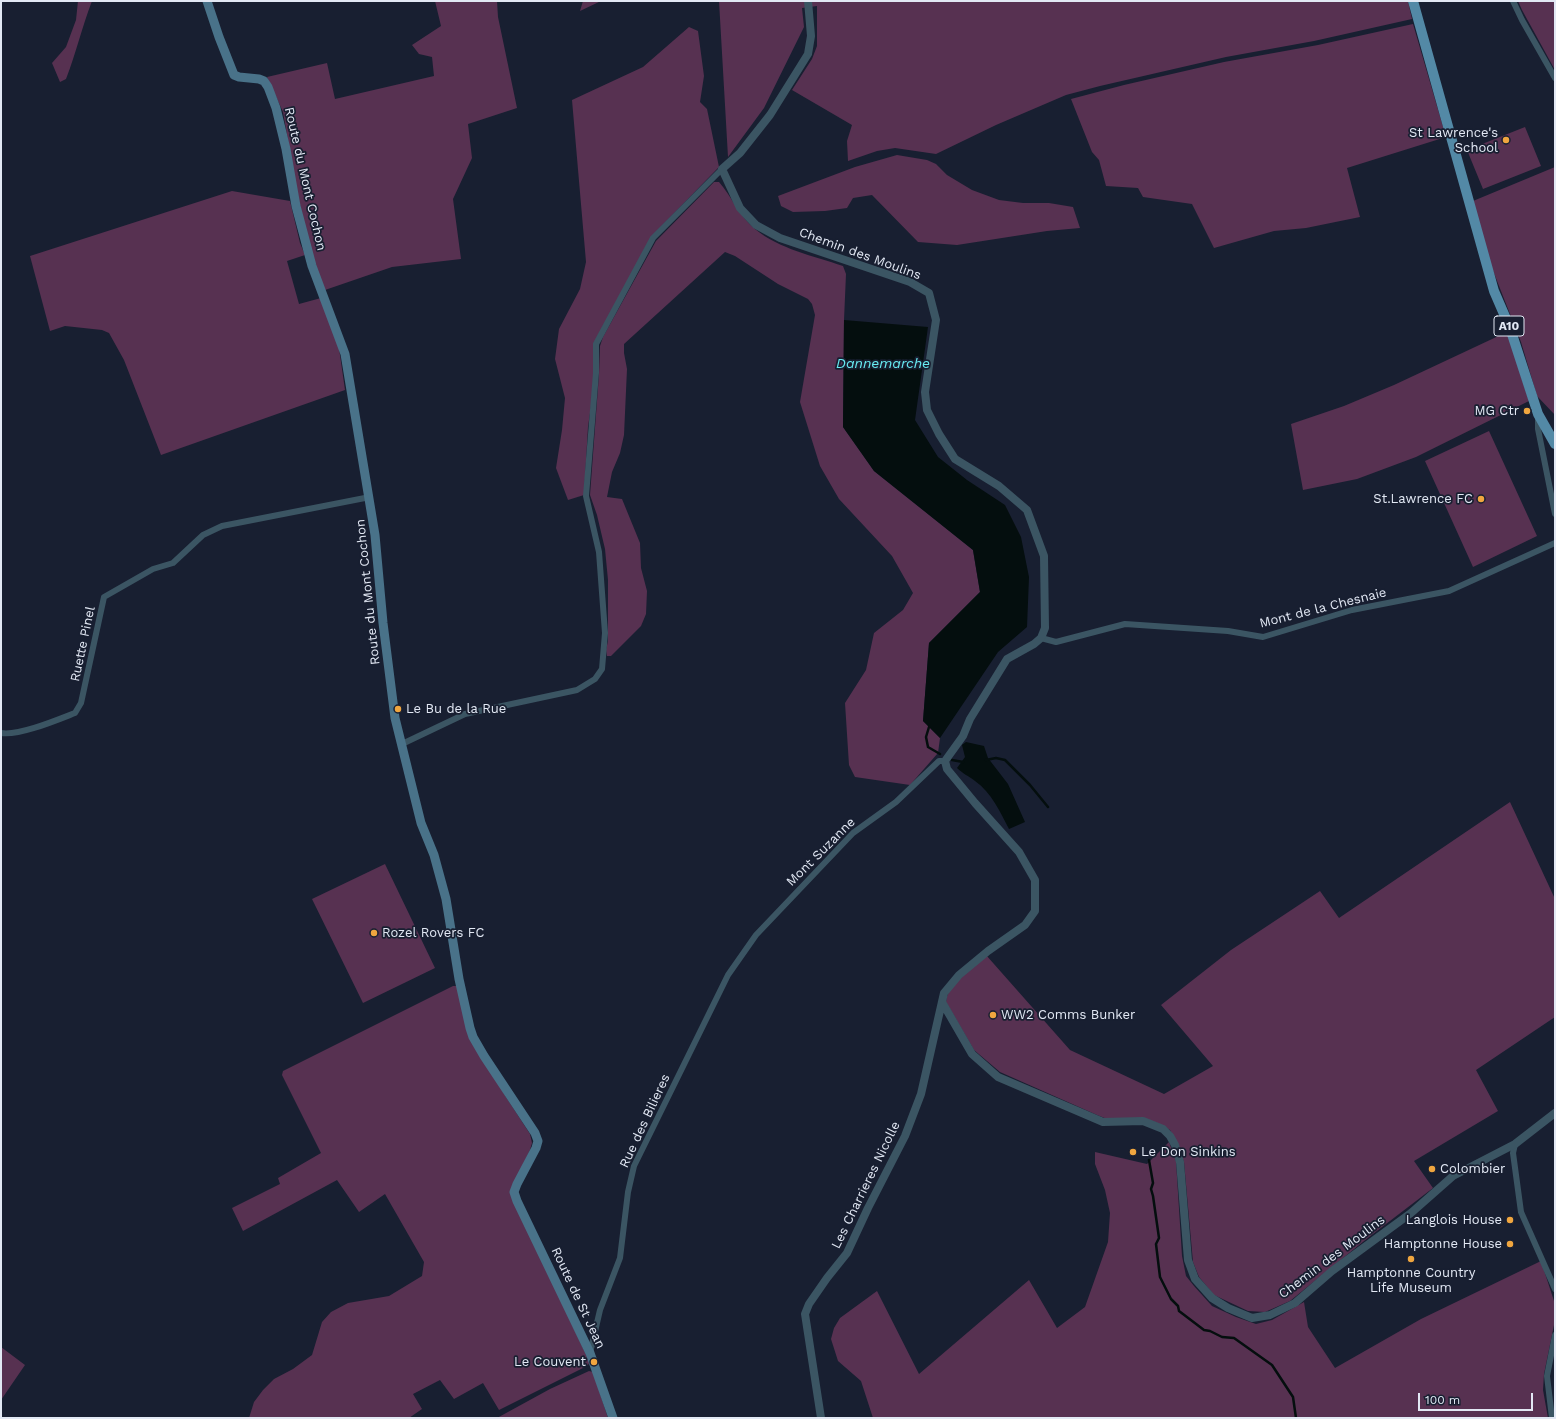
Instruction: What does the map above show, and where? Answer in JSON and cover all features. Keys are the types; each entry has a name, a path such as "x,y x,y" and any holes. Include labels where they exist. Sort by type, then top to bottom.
{"main road":[{"name":"Route du Mont Cochon","path":"207,1 234,75 259,79 264,81 268,87 276,108 286,149 296,206 312,266 345,354 376,535 384,631 395,718 421,823 434,855 446,899 459,979 470,1028 473,1037 484,1056 535,1133 538,1141 514,1192"},
{"name":"A10","path":"1413,1 1494,291 1510,328 1538,414 1555,445"},
{"name":"Route de St Jean","path":"514,1192 590,1353 614,1418"}],"street":[{"path":"402,744 465,714 577,690 595,679 602,669 605,633 599,552 586,496 596,373 596,344 653,238 740,153 770,115 808,54 811,36 808,1"},
{"path":"1513,1 1555,78"},
{"name":"Chemin des Moulins","path":"722,169 740,208 756,225 780,238 910,282 929,293 936,320 925,392 927,410 939,434 955,459 999,486 1027,510 1044,556 1045,628 1041,638"},
{"path":"1538,414 1538,429 1555,514"},
{"path":"1542,452 1555,445"},
{"name":"Ruette Pinel","path":"1,733 9,734 48,723 75,713 81,703 104,597 153,569 173,563 203,535 222,526 370,496"},
{"name":"Mont de la Chesnaie","path":"1041,638 1056,642 1125,624 1228,631 1263,637 1352,610 1449,590 1555,544"},
{"path":"942,1002 944,993 959,975 988,951 1025,925 1035,911 1035,880 1019,852 947,769 945,761 963,736 970,719 1007,659 1034,644 1041,638"},
{"name":"Mont Suzanne","path":"728,975 756,935 853,833 896,802 939,761 945,761"},
{"name":"Rue des Bilieres","path":"590,1353 600,1310 620,1258 628,1192 634,1166 728,975"},
{"name":"Chemin des Moulins","path":"942,1002 972,1054 998,1077 1103,1122 1143,1121 1163,1128 1175,1145 1180,1162 1188,1260 1195,1279 1212,1298 1228,1308 1252,1318 1270,1315 1294,1304 1332,1271 1410,1213 1453,1176 1515,1144 1555,1114"},
{"name":"Les Charrieres Nicolle","path":"821,1418 805,1314 809,1304 847,1253 905,1136 921,1094 937,1016 942,1002"},
{"path":"1515,1144 1513,1153 1521,1212 1555,1289"},
{"path":"1552,1418 1547,1376 1555,1335"}],"shaded area":[{"path":"78,1 92,1 66,79 60,82 52,63 66,47 76,20"},
{"path":"435,1 497,1 498,17 517,108 468,124 472,158 453,199 461,259 392,267 325,290 312,256 298,197 283,112 267,77 327,63 335,99 434,76 432,57 419,54 412,45 441,26"},
{"path":"583,1 601,1 580,11"},
{"path":"719,1 1408,1 1412,19 1314,41 1226,57 1066,95 996,125 936,154 895,148 877,151 848,161 847,141 852,125 792,90 812,59 817,46 817,6 802,8 804,27 764,108 728,157"},
{"path":"1518,1 1555,1 1555,70 1522,10"},
{"path":"1413,24 1446,137 1347,168 1360,217 1306,228 1274,231 1214,248 1192,204 1143,197 1138,188 1106,186 1099,160 1092,152 1071,99 1224,62 1318,45"},
{"path":"689,27 698,31 704,76 700,102 707,109 719,167 651,237 594,343 593,392 588,427 584,495 568,500 556,468 565,398 555,359 559,329 580,289 586,262 572,100 643,67"},
{"path":"1525,127 1541,166 1483,189 1467,150"},
{"path":"897,155 927,160 936,164 947,175 972,190 999,200 1023,203 1049,203 1073,207 1080,228 1047,231 957,245 918,242 872,195 853,198 847,208 825,211 793,212 781,206 778,196 855,167"},
{"path":"1555,167 1555,415 1537,396 1521,342 1490,263 1473,201"},
{"path":"714,182 719,182 749,224 764,236 786,247 843,266 846,274 843,427 874,471 973,550 980,592 929,643 923,721 940,738 938,753 910,785 855,777 849,765 845,703 866,670 874,633 903,610 913,593 892,556 839,499 820,466 800,402 815,315 812,304 808,299 778,284 735,256 725,252 624,344 627,369 624,435 620,453 612,472 607,497 622,499 640,543 641,568 647,591 646,614 641,626 611,656 607,656 608,580 605,549 597,515 590,495 600,346 603,337 656,241"},
{"path":"232,191 290,201 300,243 305,255 287,261 299,304 321,298 339,348 345,390 161,455 124,360 109,333 102,330 65,326 50,331 30,256"},
{"path":"1507,332 1529,401 1416,457 1357,479 1303,490 1291,424 1344,406 1394,385"},
{"name":"St.Lawrence FC","path":"1489,431 1537,536 1473,567 1425,461"},
{"path":"1510,802 1555,899 1555,1017 1476,1070 1498,1111 1414,1161 1433,1188 1369,1237 1290,1301 1265,1312 1248,1311 1214,1295 1199,1277 1193,1262 1184,1162 1177,1143 1170,1130 1155,1122 1107,1119 1000,1072 974,1050 946,1002 947,996 956,983 968,970 986,955 1070,1050 1164,1094 1213,1066 1161,1005 1231,950 1320,891 1339,918"},
{"name":"Rozel Rovers FC","path":"385,864 435,968 363,1003 312,899"},
{"path":"453,986 457,986 468,1031 506,1097 530,1134 532,1143 530,1150 512,1188 524,1222 590,1363 585,1367 499,1410 483,1383 454,1399 440,1380 413,1394 422,1409 409,1418 249,1418 254,1402 274,1379 293,1369 312,1355 322,1322 331,1312 348,1303 389,1296 422,1276 424,1262 385,1194 359,1212 337,1180 243,1231 232,1208 280,1184 278,1178 321,1153 282,1075 283,1071"},
{"path":"1169,1142 1176,1161 1182,1256 1186,1276 1212,1306 1256,1324 1272,1320 1304,1302 1308,1327 1335,1368 1421,1319 1541,1261 1554,1301 1554,1325 1544,1374 1543,1390 1548,1418 873,1418 861,1381 838,1361 831,1339 834,1328 840,1318 877,1291 919,1374 1029,1280 1057,1328 1085,1307 1108,1242 1110,1213 1105,1190 1095,1164 1095,1152 1147,1164"},
{"path":"1,1347 25,1365 1,1400"},
{"path":"589,1371 593,1372 608,1418 497,1418 550,1389"}],"water":[{"name":"Dannemarche","path":"844,320 928,327 915,420 938,457 967,480 1005,505 1021,537 1029,577 1027,627 998,652 940,738 923,721 929,643 980,592 973,550 874,471 843,427"},
{"path":"966,742 984,746 988,758 1008,784 1025,822 1009,829 995,803 986,791 957,768 965,757 962,745"}],"waterway":[{"path":"929,727 926,737 928,747 940,754"},
{"path":"986,760 996,758 1005,760 1030,785 1048,807"},
{"path":"952,760 963,762"},
{"path":"1149,1160 1153,1183 1151,1189 1159,1238 1156,1244 1160,1277 1171,1299 1178,1306 1179,1311 1204,1330 1210,1331 1222,1337 1234,1338 1272,1365 1293,1397 1296,1418"}],"place":[{"name":"St Lawrence's School","path":"1506,140"},
{"name":"MG Ctr","path":"1527,411"},
{"name":"St.Lawrence FC","path":"1481,499"},
{"name":"Le Bu de la Rue","path":"398,709"},
{"name":"Rozel Rovers FC","path":"374,933"},
{"name":"WW2 Comms Bunker","path":"993,1015"},
{"name":"Le Don Sinkins","path":"1133,1152"},
{"name":"Colombier","path":"1432,1169"},
{"name":"Langlois House","path":"1510,1220"},
{"name":"Hamptonne House","path":"1510,1244"},
{"name":"Hamptonne Country Life Museum","path":"1411,1259"},
{"name":"Le Couvent","path":"594,1362"}]}
